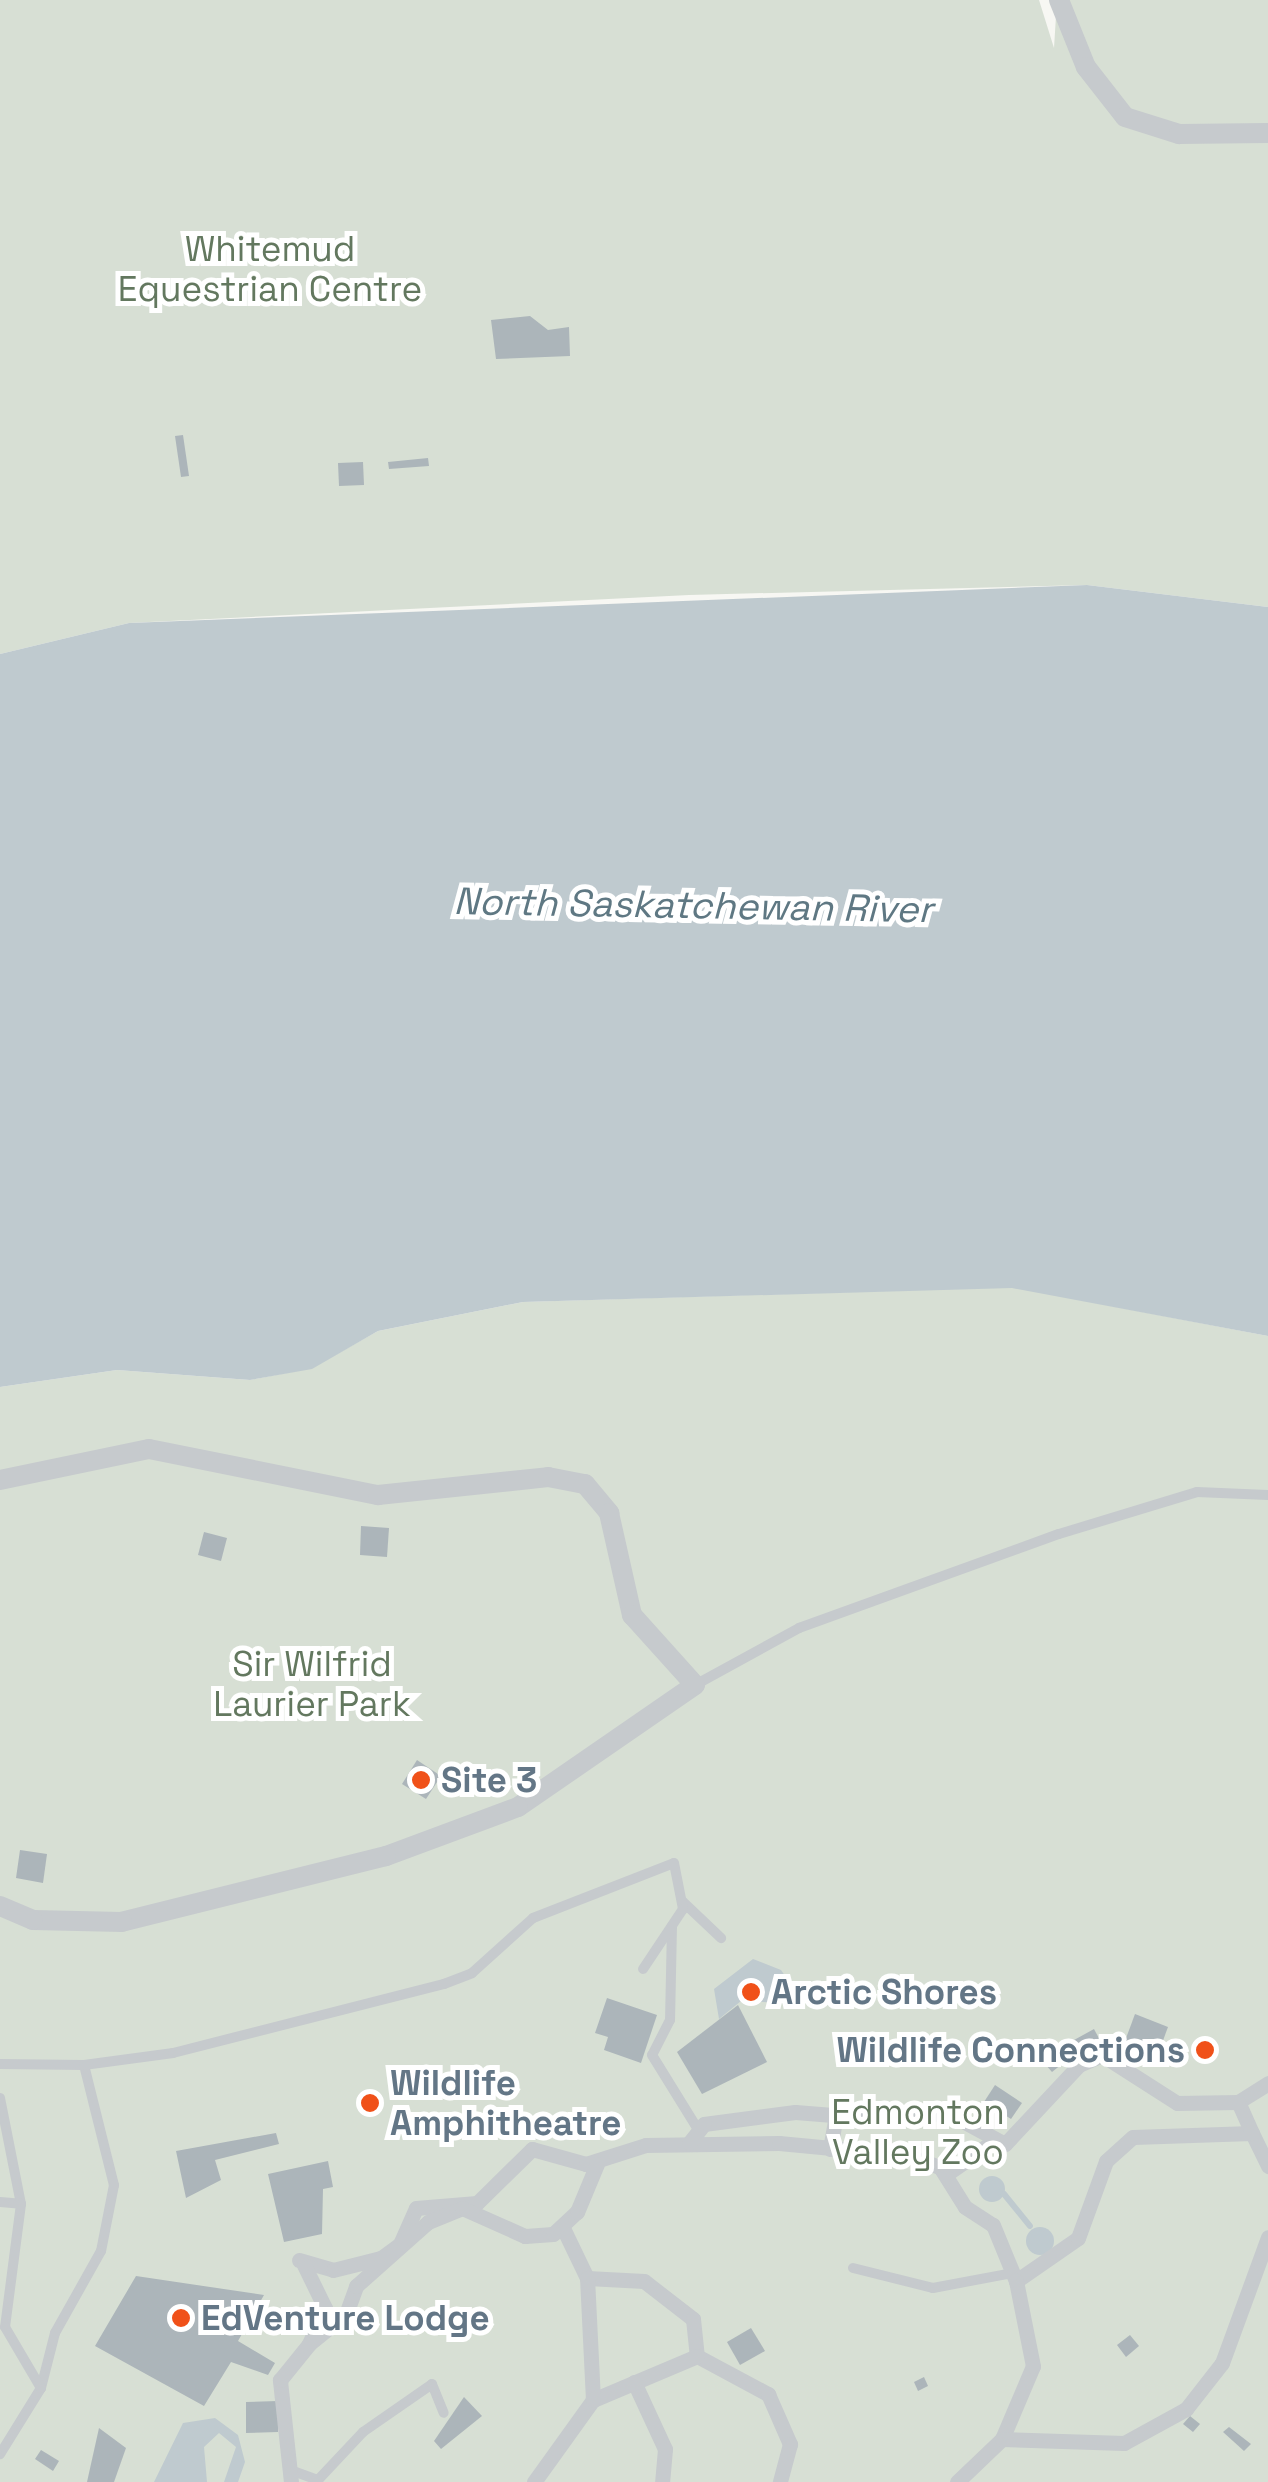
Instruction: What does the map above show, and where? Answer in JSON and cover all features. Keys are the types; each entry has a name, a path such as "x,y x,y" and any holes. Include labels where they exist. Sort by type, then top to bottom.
{"street":[{"path":"1060,0 1086,67 1125,117 1179,134 1268,133"},
{"path":"0,1480 149,1449 378,1495 548,1477 584,1484 609,1513 632,1615 695,1686 518,1808 386,1856 122,1922 34,1920 0,1906"},
{"path":"948,2173 991,2143 1012,2139 1093,2056 1120,2060 1177,2102 1238,2102 1268,2083"},
{"path":"1238,2102 1268,2166"},
{"path":"689,2143 696,2128 836,2114 894,2120 946,2112 991,2143"},
{"path":"830,2149 836,2114"},
{"path":"1012,2277 1047,2267 1084,2231 1102,2171 1122,2144 1160,2131 1252,2133"},
{"path":"309,2344 325,2308 314,2273 299,2260 333,2270 400,2244 490,2194 509,2163 532,2148 597,2164 646,2145 689,2143 905,2155 948,2173 965,2207 994,2225 1012,2277 1033,2366 1002,2440 958,2482"},
{"path":"563,2228 597,2164"},
{"path":"462,2208 525,2236 563,2228"},
{"path":"563,2228 588,2278 593,2400"},
{"path":"1002,2440 1124,2443 1186,2408 1222,2363 1268,2237"},
{"path":"292,2476 280,2380 309,2344 346,2314 356,2286 400,2244"},
{"path":"588,2278 644,2281 693,2319 697,2356"},
{"path":"534,2482 593,2400 697,2356"},
{"path":"697,2356 768,2394 790,2444 780,2482"},
{"path":"634,2382 665,2449 662,2482"}],"lane":[{"path":"695,1686 799,1628 1059,1534 1196,1492 1268,1495"},
{"path":"0,2064 84,2066 173,2054 444,1984 488,1961 532,1918 674,1862 681,1900 672,1925 643,1969"},
{"path":"681,1900 721,1938"},
{"path":"672,1925 670,2020 652,2055 696,2128"},
{"path":"0,2454 41,2388 55,2334 102,2251 114,2184 84,2066"},
{"path":"0,2098 20,2204 5,2327 41,2388"},
{"path":"0,2202 20,2204"},
{"path":"854,2268 933,2288 1012,2277"},
{"path":"292,2476 318,2480 363,2432 432,2384 444,2413"}],"green space":[{"name":"Whitemud Equestrian Centre","path":"0,0 1039,0 1054,48 1057,0 1268,0 1268,607 1087,585 689,595 129,623 0,654"},
{"path":"1012,1287 1268,1336 1268,2482 0,2482 0,1387 117,1370 250,1380 312,1368 378,1331 523,1302"}],"water":[{"name":"North Saskatchewan River","path":"1087,585 1268,607 1268,1336 1012,1288 523,1302 378,1331 312,1369 250,1380 117,1370 0,1387 0,654 129,623"},
{"name":"Arctic Shores","path":"753,1959 781,1970 792,1986 786,2003 741,2001 719,2019 714,1989"},
{"path":"992,2176 1001,2180 1005,2189 1001,2198 992,2202 983,2198 979,2189 983,2180"},
{"path":"1040,2227 1050,2231 1054,2241 1050,2251 1040,2255 1030,2251 1026,2241 1030,2231"},
{"path":"215,2418 238,2435 245,2462 238,2482 224,2482 236,2447 219,2433 204,2447 207,2482 154,2482 183,2423"}],"building":[{"path":"530,316 548,330 569,327 570,356 496,359 491,320"},
{"path":"183,435 189,476 181,477 175,436"},
{"path":"428,458 429,466 389,469 388,462"},
{"path":"363,462 364,485 339,486 338,463"},
{"path":"361,1526 389,1528 387,1557 360,1555"},
{"path":"204,1532 227,1538 221,1561 198,1555"},
{"name":"Site 3","path":"417,1760 441,1776 426,1799 402,1784"},
{"path":"20,1850 47,1854 43,1883 16,1878"},
{"path":"607,1998 657,2015 641,2063 604,2050 608,2037 595,2033"},
{"path":"738,2005 767,2062 702,2094 677,2052"},
{"path":"1135,2014 1168,2027 1158,2054 1125,2041"},
{"path":"1094,2029 1102,2044 1073,2060 1065,2045"},
{"path":"1060,2052 1067,2060 1052,2072 1045,2064"},
{"path":"995,2085 1022,2103 1011,2119 984,2102"},
{"path":"276,2133 279,2144 215,2160 221,2180 186,2198 176,2151"},
{"path":"328,2161 333,2187 323,2189 322,2234 284,2242 268,2174"},
{"name":"EdVenture Lodge","path":"136,2276 264,2295 238,2341 275,2363 268,2375 231,2362 204,2406 95,2346"},
{"path":"751,2328 765,2351 740,2365 727,2342"},
{"path":"1130,2335 1139,2346 1126,2357 1117,2345"},
{"path":"924,2377 928,2386 918,2391 914,2382"},
{"path":"464,2397 482,2416 441,2449 434,2441"},
{"path":"278,2401 278,2432 246,2433 246,2402"},
{"path":"1190,2416 1200,2424 1193,2432 1183,2424"},
{"path":"1229,2427 1251,2444 1244,2451 1223,2432"},
{"path":"99,2428 126,2448 114,2482 87,2482"},
{"path":"41,2450 59,2461 53,2471 35,2459"}],"waterway":[{"path":"1004,2194 1030,2226"}],"place":[{"name":"Site 3","path":"421,1780"},
{"name":"Arctic Shores","path":"751,1992"},
{"name":"Wildlife Connections","path":"1205,2050"},
{"name":"Wildlife Amphitheatre","path":"370,2103"},
{"name":"EdVenture Lodge","path":"181,2318"}],"park label":[{"name":"Sir Wilfrid Laurier Park","path":"312,1684"},
{"name":"Edmonton Valley Zoo","path":"918,2132"}]}
